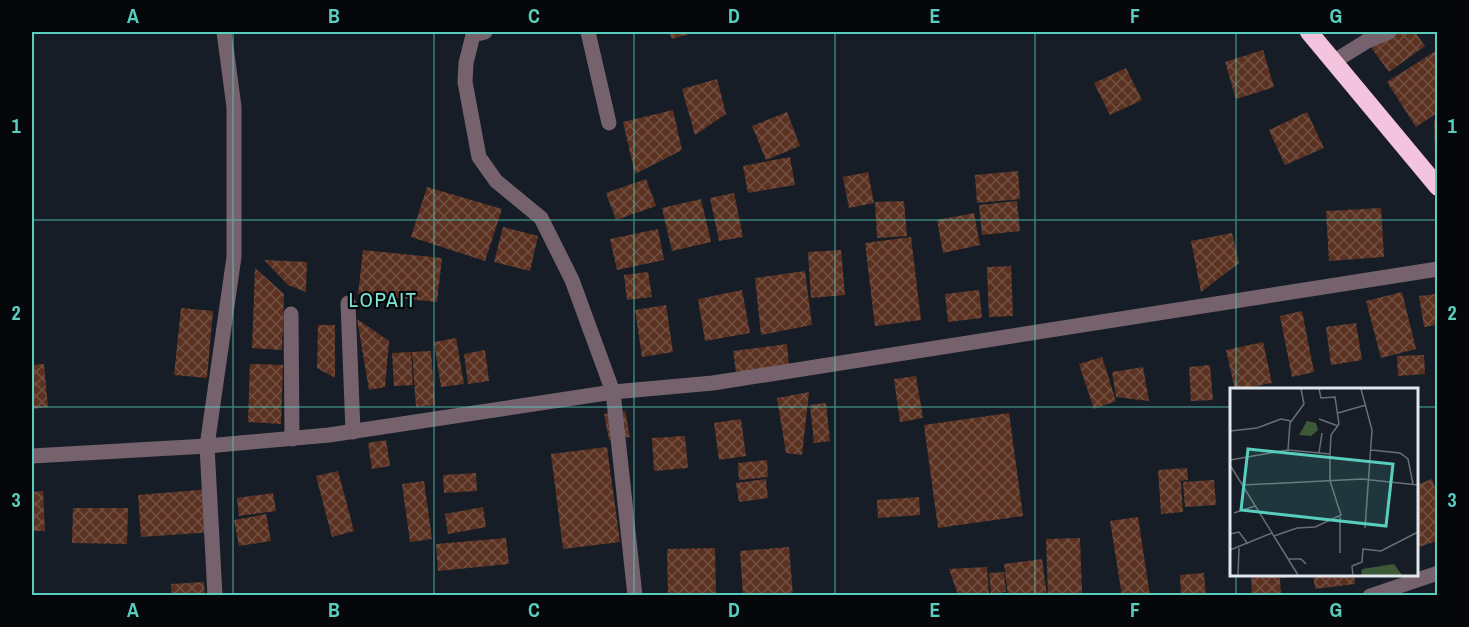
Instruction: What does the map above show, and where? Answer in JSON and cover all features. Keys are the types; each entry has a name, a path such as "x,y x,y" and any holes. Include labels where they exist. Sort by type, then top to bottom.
{"highway":[{"path":"1309,32 1437,187"}],"street":[{"path":"215,596 207,446 234,257 234,108 224,32"},
{"path":"588,32 609,123"},
{"path":"1333,62 1367,41 1389,32"},
{"path":"477,33 465,63 465,82 479,157 496,181 541,218 572,280 613,392 635,596"},
{"path":"32,456 207,446 353,432 613,392 713,383 1437,268"},
{"path":"348,303 353,432"},
{"path":"291,314 292,439"},
{"path":"1370,596 1437,573"}],"building":[{"path":"669,32 695,32 672,39"},
{"path":"1360,32 1415,32 1425,46 1389,72"},
{"path":"1263,50 1274,87 1236,99 1225,62"},
{"path":"1437,50 1437,113 1416,127 1387,82"},
{"path":"1126,68 1142,100 1110,115 1094,83"},
{"path":"717,79 726,114 695,135 682,89"},
{"path":"673,110 682,150 635,174 623,122"},
{"path":"787,112 800,146 766,160 752,126"},
{"path":"1307,112 1324,148 1285,165 1269,130"},
{"path":"1434,120 1437,120 1437,154 1435,154"},
{"path":"790,157 795,185 748,193 743,166"},
{"path":"1018,171 1020,199 977,203 975,175"},
{"path":"868,172 874,203 849,208 843,177"},
{"path":"646,179 656,206 616,220 606,193"},
{"path":"427,187 502,209 485,261 411,237"},
{"path":"734,193 743,237 719,241 710,198"},
{"path":"701,199 711,242 672,251 662,208"},
{"path":"904,201 907,236 877,238 875,202"},
{"path":"1017,201 1020,231 982,235 979,205"},
{"path":"1381,208 1384,257 1329,261 1326,211"},
{"path":"974,213 980,245 943,253 937,220"},
{"path":"503,227 538,236 530,271 494,262"},
{"path":"658,229 664,260 617,270 610,239"},
{"path":"1232,233 1239,263 1201,292 1191,241"},
{"path":"911,237 921,320 875,326 865,243"},
{"path":"363,250 442,258 437,302 358,294"},
{"path":"841,250 845,295 811,298 808,252"},
{"path":"264,260 307,262 306,292 288,285"},
{"path":"1011,266 1013,316 989,317 987,267"},
{"path":"255,268 284,294 282,350 252,348"},
{"path":"805,271 812,325 761,335 755,278"},
{"path":"648,272 652,297 627,300 624,275"},
{"path":"742,290 750,333 705,341 698,299"},
{"path":"979,290 982,318 948,322 945,294"},
{"path":"1402,292 1416,349 1381,358 1366,301"},
{"path":"1437,294 1437,325 1424,327 1419,296"},
{"path":"666,305 673,352 642,357 635,310"},
{"path":"181,308 213,311 207,378 174,375"},
{"path":"1302,311 1314,372 1292,377 1280,316"},
{"path":"357,319 389,341 385,387 369,390"},
{"path":"1356,323 1362,360 1331,365 1326,327"},
{"path":"318,325 335,325 335,378 317,368"},
{"path":"456,338 464,384 441,387 434,342"},
{"path":"1263,342 1272,383 1235,388 1226,350"},
{"path":"787,344 789,366 736,372 733,351"},
{"path":"485,350 489,381 468,384 464,354"},
{"path":"431,351 435,405 416,407 412,352"},
{"path":"411,352 413,385 394,386 392,353"},
{"path":"1424,355 1425,374 1398,376 1397,356"},
{"path":"1102,357 1116,401 1094,409 1079,364"},
{"path":"44,364 48,407 32,409 32,365"},
{"path":"250,364 283,365 281,424 248,422"},
{"path":"1210,365 1213,400 1191,401 1189,367"},
{"path":"1143,367 1149,401 1116,397 1112,372"},
{"path":"916,376 923,418 900,422 894,379"},
{"path":"809,392 802,455 786,453 777,398"},
{"path":"826,403 830,441 814,443 810,405"},
{"path":"625,411 630,437 609,440 604,414"},
{"path":"1009,413 1023,516 938,528 924,425"},
{"path":"741,419 746,456 719,460 714,423"},
{"path":"685,436 688,468 654,471 652,438"},
{"path":"386,440 390,466 372,469 368,443"},
{"path":"607,447 620,542 563,549 551,454"},
{"path":"767,460 768,477 739,480 738,463"},
{"path":"1187,468 1188,480 1179,481 1181,482 1183,512 1161,514 1158,470"},
{"path":"338,471 354,531 332,537 316,476"},
{"path":"476,473 477,491 444,493 443,475"},
{"path":"766,479 768,498 739,502 736,483"},
{"path":"1432,479 1437,493 1437,541 1418,547 1418,484"},
{"path":"1214,480 1216,505 1185,507 1183,482"},
{"path":"424,481 432,539 410,542 402,484"},
{"path":"211,489 214,532 141,537 138,495"},
{"path":"43,491 45,531 32,531 32,492"},
{"path":"273,493 276,511 239,516 237,498"},
{"path":"919,497 920,515 878,518 877,500"},
{"path":"483,507 486,527 448,534 445,514"},
{"path":"73,508 128,508 127,544 72,543"},
{"path":"266,514 271,541 239,546 234,520"},
{"path":"1138,517 1150,596 1122,596 1110,521"},
{"path":"506,538 509,564 438,571 436,544"},
{"path":"1080,538 1082,593 1048,594 1046,539"},
{"path":"789,547 793,596 743,596 740,551"},
{"path":"715,548 716,596 668,596 667,549"},
{"path":"1042,559 1047,596 1008,596 1004,564"},
{"path":"987,567 989,593 958,595 949,569"},
{"path":"1004,572 1006,592 991,594 989,573"},
{"path":"1204,573 1206,596 1181,596 1180,575"},
{"path":"1251,576 1301,576 1280,578 1281,596 1252,596"},
{"path":"1313,576 1354,576 1355,584 1315,589"},
{"path":"204,582 205,596 172,596 171,584"}],"district":[{"name":"LOPAIT","path":"383,299"}]}
